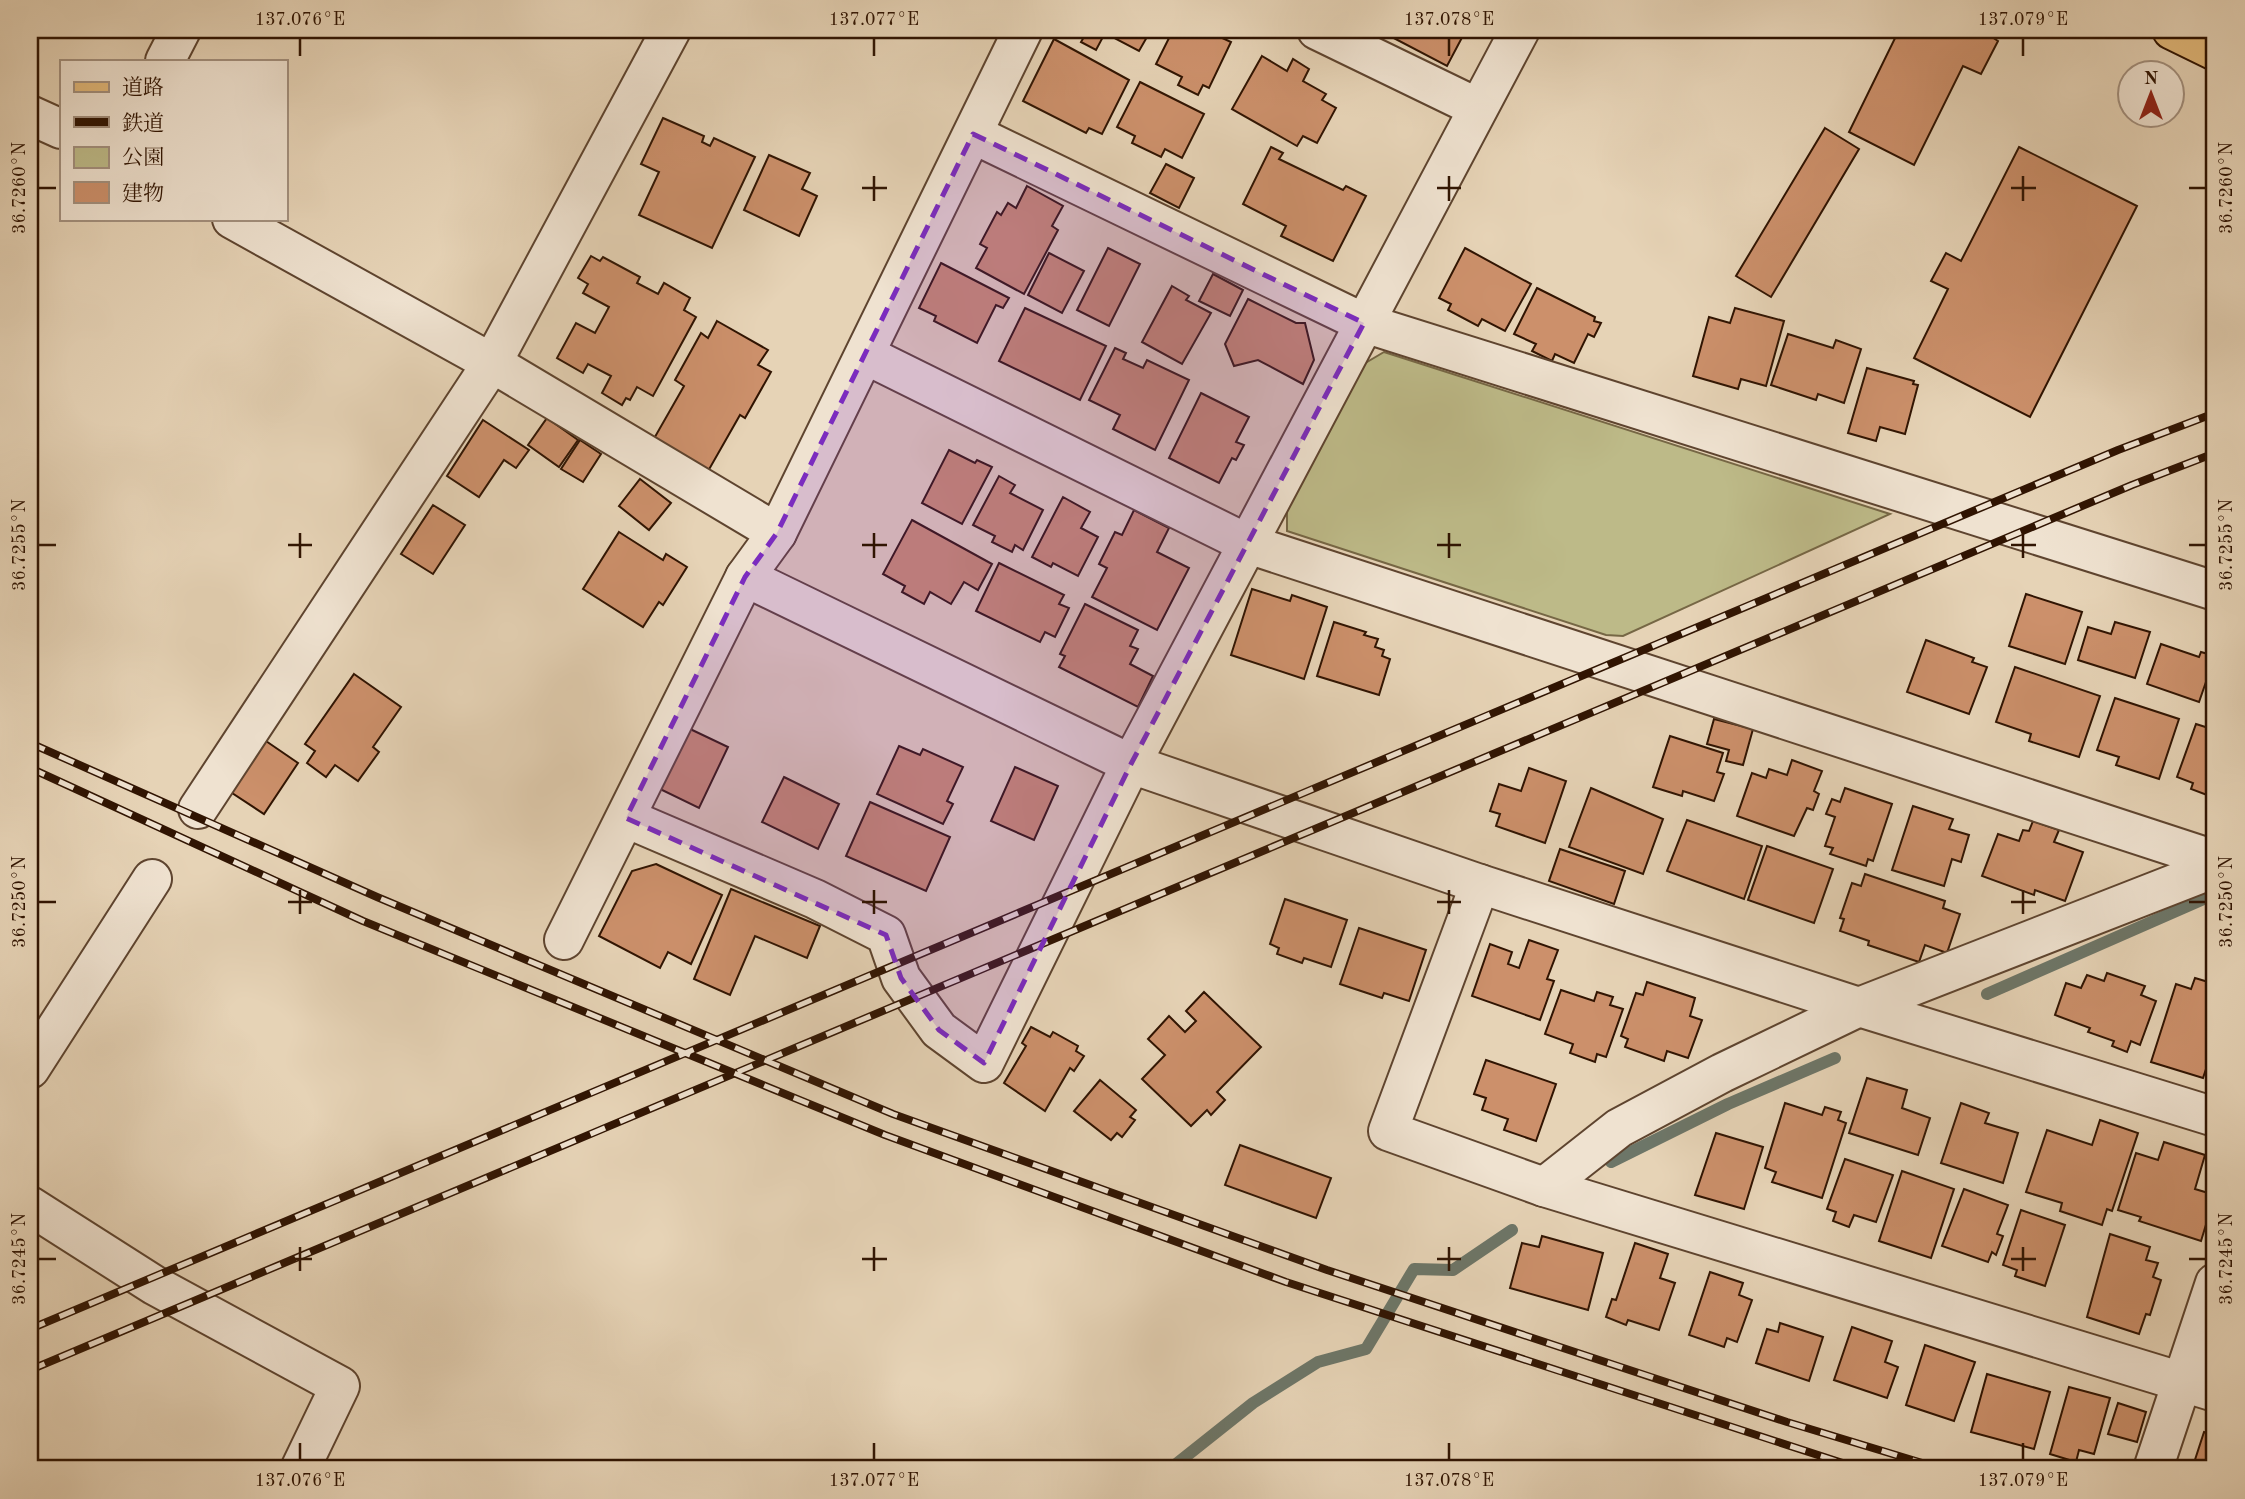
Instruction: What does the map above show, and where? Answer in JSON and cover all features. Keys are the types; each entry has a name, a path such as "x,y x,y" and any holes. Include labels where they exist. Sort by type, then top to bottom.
{"main road":[{"path":"2172,30 2215,51"}],"street":[{"path":"166,60 181,30"},
{"path":"198,809 492,363 671,30"},
{"path":"564,940 745,577 777,533 1023,30"},
{"path":"1317,30 1478,108"},
{"path":"626,818 815,899 886,935 901,978 939,1030 984,1063 1131,764 1520,30"},
{"path":"30,115 60,129"},
{"path":"973,134 1364,323 2215,591"},
{"path":"234,220 492,363 777,533"},
{"path":"866,355 1248,544 2215,860"},
{"path":"745,577 1131,764 1480,884 1858,1007 2215,1118"},
{"path":"1544,1187 1619,1128 1722,1073 1858,1007 2215,868"},
{"path":"30,1069 152,878"},
{"path":"1480,884 1388,1131 1544,1187 2198,1387"},
{"path":"30,1206 154,1285 340,1386 300,1469"},
{"path":"2154,1469 2198,1387 2215,1283"}],"highlighted area":[{"path":"973,134 1364,323 1131,764 984,1063 939,1030 901,978 886,935 626,818 745,577 777,533"}],"green space":[{"path":"1384,352 1890,514 1623,636 1606,635 1287,531 1287,509 1357,368"}],"building":[{"path":"1088,30 1151,30 1139,51 1105,33 1096,50 1081,42"},
{"path":"1173,30 1205,30 1231,42 1209,88 1203,85 1198,95 1178,85 1182,77 1156,64"},
{"path":"1388,30 1466,30 1447,66 1386,34"},
{"path":"1899,30 1981,30 1998,41 1981,74 1963,66 1914,165 1849,132"},
{"path":"1054,39 1129,80 1102,134 1089,128 1086,133 1023,101"},
{"path":"1262,56 1287,71 1293,59 1309,69 1303,81 1326,94 1322,100 1336,108 1317,143 1303,136 1297,146 1232,109"},
{"path":"1140,82 1204,114 1182,158 1165,149 1161,157 1132,143 1135,136 1117,127"},
{"path":"663,118 704,136 702,142 710,146 714,138 755,157 712,248 639,215 659,172 641,164"},
{"path":"1825,128 1859,149 1771,297 1736,276"},
{"path":"1271,147 1283,153 1279,159 1343,190 1346,186 1366,196 1333,261 1281,236 1286,226 1243,204"},
{"path":"2019,147 2137,206 2030,417 1914,358 1948,289 1931,281 1946,253 1961,261"},
{"path":"769,155 810,173 802,189 817,196 799,236 744,210"},
{"path":"1166,164 1194,178 1179,208 1150,193"},
{"path":"1027,186 1063,206 1052,226 1058,230 1024,294 976,268 987,248 980,244 997,212 1001,215 1008,203 1016,208"},
{"path":"1108,248 1140,264 1109,326 1077,310"},
{"path":"1465,248 1531,284 1505,331 1482,319 1478,326 1448,310 1451,304 1439,298"},
{"path":"1049,253 1084,271 1062,313 1028,295"},
{"path":"591,256 600,261 603,257 640,277 637,283 658,294 664,283 690,298 684,310 696,317 653,396 637,387 630,400 626,398 622,405 602,393 611,376 588,364 583,373 557,358 576,323 595,333 609,307 583,293 588,284 578,278"},
{"path":"941,263 1009,298 1003,308 996,305 977,343 934,321 936,316 919,308"},
{"path":"1213,274 1243,290 1230,316 1199,301"},
{"path":"1172,286 1189,296 1186,300 1211,313 1182,364 1142,342"},
{"path":"1537,288 1595,317 1594,321 1601,323 1594,337 1588,334 1574,363 1555,354 1552,361 1532,351 1536,344 1514,334"},
{"path":"1248,299 1296,323 1305,323 1314,360 1303,384 1258,360 1234,366 1225,344"},
{"path":"1025,308 1106,346 1080,400 999,361"},
{"path":"1735,308 1784,321 1766,386 1741,379 1738,389 1693,376 1709,317 1730,323"},
{"path":"717,321 768,350 758,365 771,372 745,418 740,415 707,473 652,442 684,386 675,380 701,333 708,338"},
{"path":"1788,334 1833,348 1836,340 1861,349 1844,403 1818,394 1816,400 1771,385"},
{"path":"1115,348 1126,353 1123,359 1143,368 1147,360 1189,380 1155,450 1113,429 1120,415 1089,400"},
{"path":"1867,368 1914,381 1913,384 1918,385 1905,434 1880,427 1876,441 1848,433"},
{"path":"1201,393 1249,417 1236,442 1244,445 1236,460 1232,458 1219,483 1169,458"},
{"path":"547,418 578,440 559,467 528,445"},
{"path":"483,420 529,450 516,468 504,460 479,497 447,476"},
{"path":"580,440 601,454 583,482 561,469"},
{"path":"949,450 975,463 977,460 992,467 962,524 922,503"},
{"path":"999,476 1015,485 1010,493 1043,510 1023,550 1015,545 1012,552 992,542 995,536 973,525"},
{"path":"640,479 671,503 649,530 619,506"},
{"path":"1063,497 1090,512 1081,528 1098,537 1078,576 1053,563 1051,567 1032,557"},
{"path":"433,505 465,525 433,574 401,554"},
{"path":"1134,510 1169,528 1157,552 1189,568 1157,630 1092,597 1107,568 1099,564 1115,532 1122,535"},
{"path":"912,520 992,564 978,590 964,582 951,604 930,592 924,604 902,592 905,586 883,574"},
{"path":"619,532 663,560 666,554 687,567 663,605 659,602 643,627 583,589"},
{"path":"999,563 1064,595 1059,604 1069,608 1055,637 1045,632 1040,642 976,611"},
{"path":"1252,589 1290,601 1292,595 1327,607 1304,679 1231,655"},
{"path":"2026,594 2082,612 2065,664 2009,646"},
{"path":"1085,604 1138,630 1130,646 1138,649 1130,664 1153,676 1138,707 1059,667 1065,656 1060,654"},
{"path":"1334,622 1366,632 1364,635 1378,639 1375,647 1384,650 1382,656 1390,659 1379,695 1317,676"},
{"path":"2115,622 2150,632 2135,678 2078,660 2088,627 2111,634"},
{"path":"1926,640 1974,658 1972,662 1987,667 1969,714 1907,692"},
{"path":"2161,644 2199,657 2201,652 2215,656 2199,702 2147,684"},
{"path":"2015,667 2100,696 2079,757 2029,741 2031,734 1996,722"},
{"path":"354,674 401,707 373,747 379,752 358,781 335,765 326,777 307,763 315,751 305,744"},
{"path":"2115,698 2179,719 2159,779 2116,765 2119,757 2097,750"},
{"path":"1714,719 1753,729 1743,765 1726,761 1729,750 1707,744"},
{"path":"2196,724 2215,730 2215,798 2191,789 2193,783 2177,777"},
{"path":"688,728 728,747 699,808 660,789"},
{"path":"1670,736 1723,753 1717,772 1724,774 1714,801 1683,791 1682,796 1653,787"},
{"path":"263,739 298,763 264,814 229,791"},
{"path":"899,746 920,755 923,749 963,767 947,801 953,804 943,824 877,794"},
{"path":"1792,760 1822,771 1814,791 1819,794 1813,810 1807,808 1794,836 1737,816 1752,773 1766,778 1769,769 1787,775"},
{"path":"1015,767 1058,786 1034,840 991,821"},
{"path":"1529,768 1566,781 1545,843 1496,826 1500,814 1490,811 1499,784 1521,791"},
{"path":"784,777 839,804 818,849 762,822"},
{"path":"1591,788 1663,819 1643,874 1569,847"},
{"path":"1845,788 1892,804 1873,861 1868,859 1866,866 1830,854 1833,848 1825,846 1835,817 1826,814 1832,799 1840,802"},
{"path":"870,802 950,837 926,891 846,856"},
{"path":"1913,806 1953,819 1949,829 1969,835 1961,862 1952,859 1944,886 1892,870"},
{"path":"1687,820 1762,846 1744,899 1667,871"},
{"path":"2033,821 2059,830 2054,842 2083,852 2065,901 2035,890 2034,895 1982,876 1998,834 2019,841 2023,830 2029,831"},
{"path":"1767,846 1833,869 1814,923 1748,900"},
{"path":"1560,849 1625,871 1614,904 1549,881"},
{"path":"656,864 722,895 691,964 668,952 660,968 599,936 632,871"},
{"path":"1865,874 1945,901 1943,908 1960,914 1947,953 1925,945 1919,962 1868,945 1869,941 1840,931 1844,919 1840,918 1852,883 1861,886"},
{"path":"731,889 820,926 807,958 755,936 730,995 694,979"},
{"path":"1285,899 1347,920 1331,967 1304,958 1302,963 1277,954 1279,948 1270,944"},
{"path":"1359,928 1426,950 1409,1001 1384,993 1382,998 1340,984"},
{"path":"1529,940 1558,950 1547,979 1554,981 1540,1020 1472,996 1490,944 1512,952 1508,964 1519,968"},
{"path":"2107,973 2145,986 2141,995 2156,1001 2140,1045 2131,1041 2127,1052 2112,1046 2114,1041 2088,1032 2090,1028 2055,1015 2066,983 2081,988 2087,975 2104,981"},
{"path":"2195,978 2215,984 2212,996 2215,997 2215,1067 2207,1066 2203,1078 2151,1062 2176,984 2191,989"},
{"path":"1647,982 1695,998 1690,1016 1702,1020 1688,1058 1667,1051 1664,1061 1625,1047 1628,1039 1621,1036 1636,993 1643,995"},
{"path":"1561,990 1594,1001 1597,992 1613,997 1610,1005 1623,1009 1606,1057 1597,1054 1595,1062 1570,1053 1573,1044 1545,1034"},
{"path":"1204,992 1261,1047 1217,1092 1225,1100 1211,1115 1207,1110 1191,1126 1142,1079 1165,1055 1148,1039 1169,1016 1185,1032 1196,1021 1186,1011"},
{"path":"1031,1027 1050,1037 1053,1032 1078,1046 1076,1051 1084,1056 1074,1071 1070,1068 1045,1111 1004,1083 1026,1046 1022,1043"},
{"path":"1486,1060 1556,1084 1536,1141 1504,1130 1508,1119 1482,1110 1486,1098 1474,1094"},
{"path":"1867,1078 1907,1090 1902,1108 1930,1118 1918,1155 1849,1133"},
{"path":"1100,1080 1136,1110 1130,1117 1135,1120 1122,1137 1117,1133 1111,1140 1074,1111"},
{"path":"1785,1103 1822,1115 1825,1107 1841,1112 1838,1120 1846,1123 1822,1198 1772,1182 1776,1172 1765,1168"},
{"path":"1961,1103 1989,1113 1985,1123 2018,1133 2003,1183 1941,1163"},
{"path":"2100,1120 2138,1133 2112,1211 2107,1209 2102,1225 2060,1211 2062,1203 2026,1192 2047,1130 2092,1145"},
{"path":"1716,1133 1763,1147 1744,1209 1695,1195"},
{"path":"2164,1142 2205,1155 2195,1189 2215,1195 2201,1241 2139,1221 2141,1217 2118,1210 2136,1153 2158,1160"},
{"path":"1240,1145 1331,1178 1316,1218 1225,1185"},
{"path":"1845,1159 1893,1175 1876,1222 1854,1215 1849,1227 1833,1221 1836,1212 1827,1209"},
{"path":"1902,1171 1954,1189 1931,1258 1879,1241"},
{"path":"1964,1189 2008,1205 1997,1234 2003,1236 1996,1255 1992,1252 1988,1262 1942,1246"},
{"path":"2021,1210 2065,1225 2045,1286 2015,1276 2017,1270 2003,1265"},
{"path":"2110,1234 2150,1247 2146,1260 2158,1263 2153,1277 2161,1280 2150,1315 2146,1314 2139,1334 2087,1317"},
{"path":"1542,1236 1603,1253 1588,1310 1510,1288 1522,1243 1539,1247"},
{"path":"1635,1243 1668,1254 1660,1278 1675,1283 1659,1330 1628,1320 1626,1325 1606,1317 1612,1299 1616,1300"},
{"path":"1710,1272 1743,1283 1739,1295 1752,1300 1737,1342 1727,1338 1724,1347 1689,1335"},
{"path":"1780,1323 1823,1337 1809,1381 1756,1363 1767,1329 1778,1332"},
{"path":"1852,1327 1892,1341 1885,1362 1898,1367 1887,1398 1834,1380"},
{"path":"1925,1345 1975,1362 1954,1421 1906,1405"},
{"path":"1987,1374 2050,1392 2034,1449 1971,1432"},
{"path":"2069,1387 2110,1398 2094,1454 2079,1450 2076,1462 2050,1454"},
{"path":"2118,1403 2146,1412 2137,1442 2108,1434"},
{"path":"2204,1432 2214,1436 2215,1432 2215,1469 2192,1469"}],"waterway":[{"path":"1987,994 2215,894"},
{"path":"1611,1162 1728,1104 1835,1058"},
{"path":"1170,1469 1253,1403 1318,1362 1366,1349 1414,1269 1453,1270 1512,1230"}],"railway":[{"path":"30,1329 2118,450 2215,413"},
{"path":"30,1370 2132,485 2215,453"},
{"path":"30,743 377,897 893,1114 1327,1270 1787,1422 1942,1469"},
{"path":"30,768 363,921 885,1135 1286,1282 1861,1469"}]}
